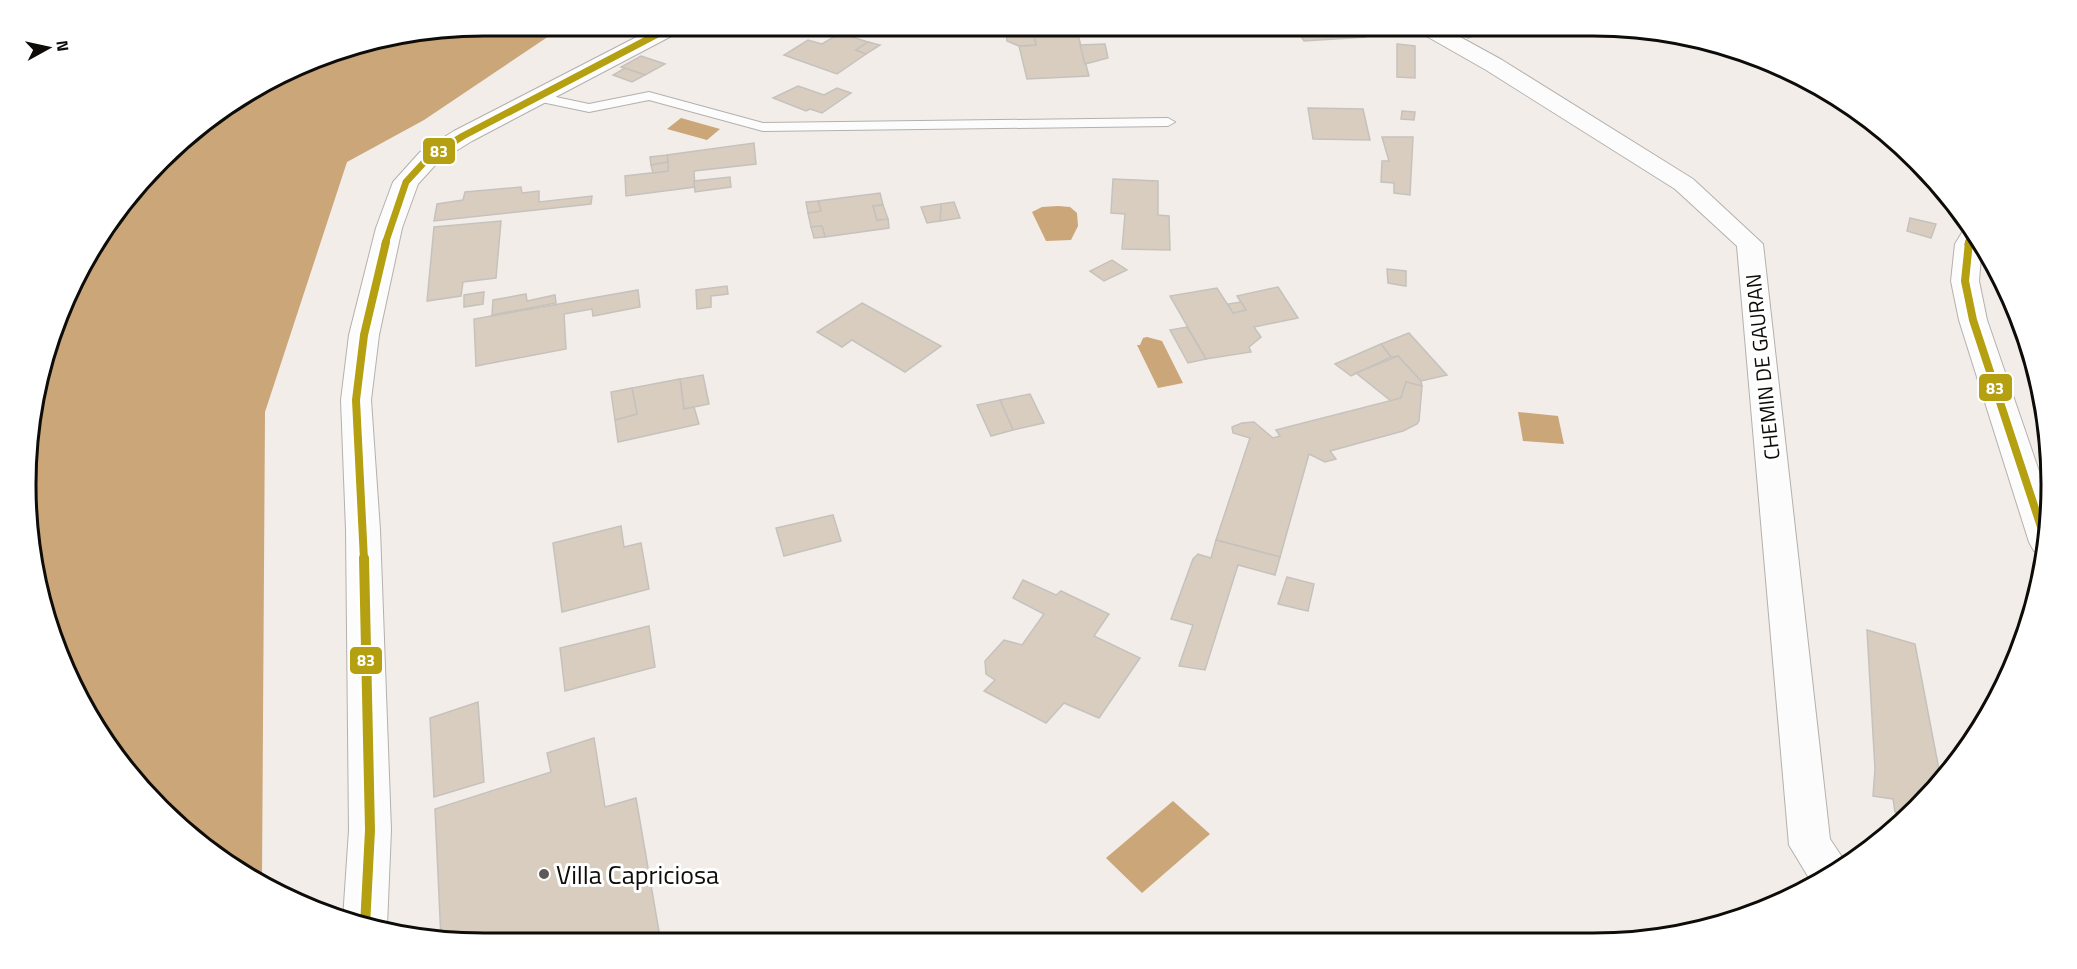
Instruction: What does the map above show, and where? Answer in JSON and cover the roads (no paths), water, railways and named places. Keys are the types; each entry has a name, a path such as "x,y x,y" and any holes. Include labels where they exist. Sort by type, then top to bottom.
{"main road":[{"path":"365,917 370,818 363,530 356,400 364,335 389,228 406,182 429,157 654,36"},
{"name":"CHEMIN DE GAURAN","path":"1443,36 1494,65 1684,184 1750,244 1810,845 1825,868"},
{"path":"1969,241 1965,281 1972,320 2039,522"}],"lane":[{"path":"537,97 589,108 649,96 763,127 1168,122"}],"place":[{"name":"Villa Capriciosa","path":"544,874"}]}
